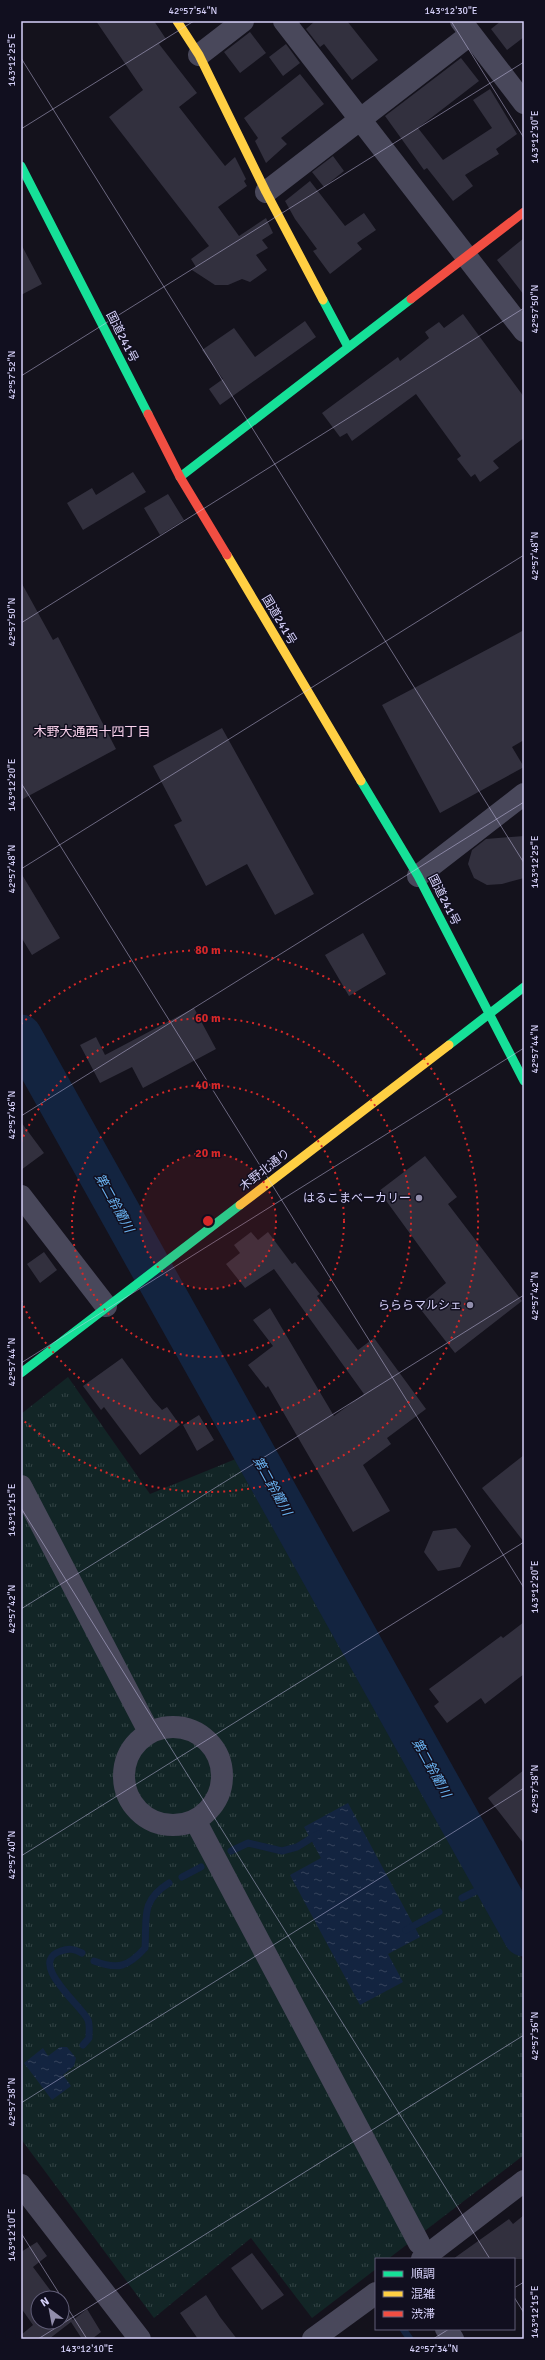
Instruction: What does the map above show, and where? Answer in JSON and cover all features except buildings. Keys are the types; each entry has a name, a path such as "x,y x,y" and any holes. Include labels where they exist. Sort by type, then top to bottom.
{"main road":[{"path":"177,21 199,54 266,192 348,347"},
{"name":"国道241号","path":"21,166 180,477 418,876 524,1082"},
{"path":"180,477 524,212"},
{"name":"木野北通り","path":"21,1373 386,1091 524,987"}],"street":[{"path":"199,54 243,21"},
{"path":"284,21 524,331"},
{"path":"266,192 360,119 466,27 521,93"},
{"path":"418,876 524,794"},
{"path":"21,1196 106,1306"},
{"path":"21,1486 149,1732"},
{"path":"168,1726 188,1728 205,1738 217,1752 223,1772 220,1791 211,1808 195,1820 179,1825 162,1824 146,1817 134,1806 126,1791 124,1774 127,1757 136,1743 149,1732 168,1726"},
{"path":"195,1820 420,2251 524,2181"},
{"path":"21,2185 140,2339"},
{"path":"313,2339 375,2295"},
{"path":"447,2330 453,2339"}],"green space":[{"path":"68,1377 150,1494 243,1456 524,1963 524,2155 389,2258 375,2258 375,2270 312,2318 251,2238 154,2318 21,2139 21,1414"}],"water":[{"path":"348,1803 420,1937 388,1954 403,1982 360,2005 290,1875 321,1858 304,1827"},
{"path":"60,2047 67,2047 76,2058 74,2066 63,2075 71,2086 52,2100 24,2063 43,2048 48,2056"}],"waterway":[{"name":"第二鈴蘭川","path":"21,1035 524,1936"},
{"path":"231,1851 248,1843 282,1851 297,1847 318,1834"},
{"path":"182,1877 201,1867"},
{"path":"462,1898 494,1882"},
{"path":"94,1961 102,1964 116,1966 122,1965 128,1963 145,1948 146,1919 149,1904 153,1897 169,1883"},
{"path":"406,1930 439,1912"},
{"path":"82,1953 72,1949 61,1951 52,1957 50,1965 53,1974 60,1985 88,2020 89,2038 83,2045"},
{"path":"404,2330 410,2339"}],"traffic: fast":[{"path":"21,166 148,414"},
{"path":"180,477 411,299"},
{"path":"323,300 348,347"},
{"path":"361,781 418,876 524,1081"},
{"path":"449,1045 524,987"},
{"path":"21,1373 240,1205"}],"traffic: slow":[{"path":"177,21 199,55 266,192 323,300"},
{"path":"227,555 361,781"},
{"path":"240,1205 449,1045"}],"traffic: jam":[{"path":"411,299 524,212"},
{"path":"148,414 180,477 227,555"}],"place":[{"name":"はるこまベーカリー","path":"419,1198"},
{"name":"らららマルシェ","path":"470,1305"}],"district":[{"name":"木野大通西十四丁目","path":"92,732"}]}
